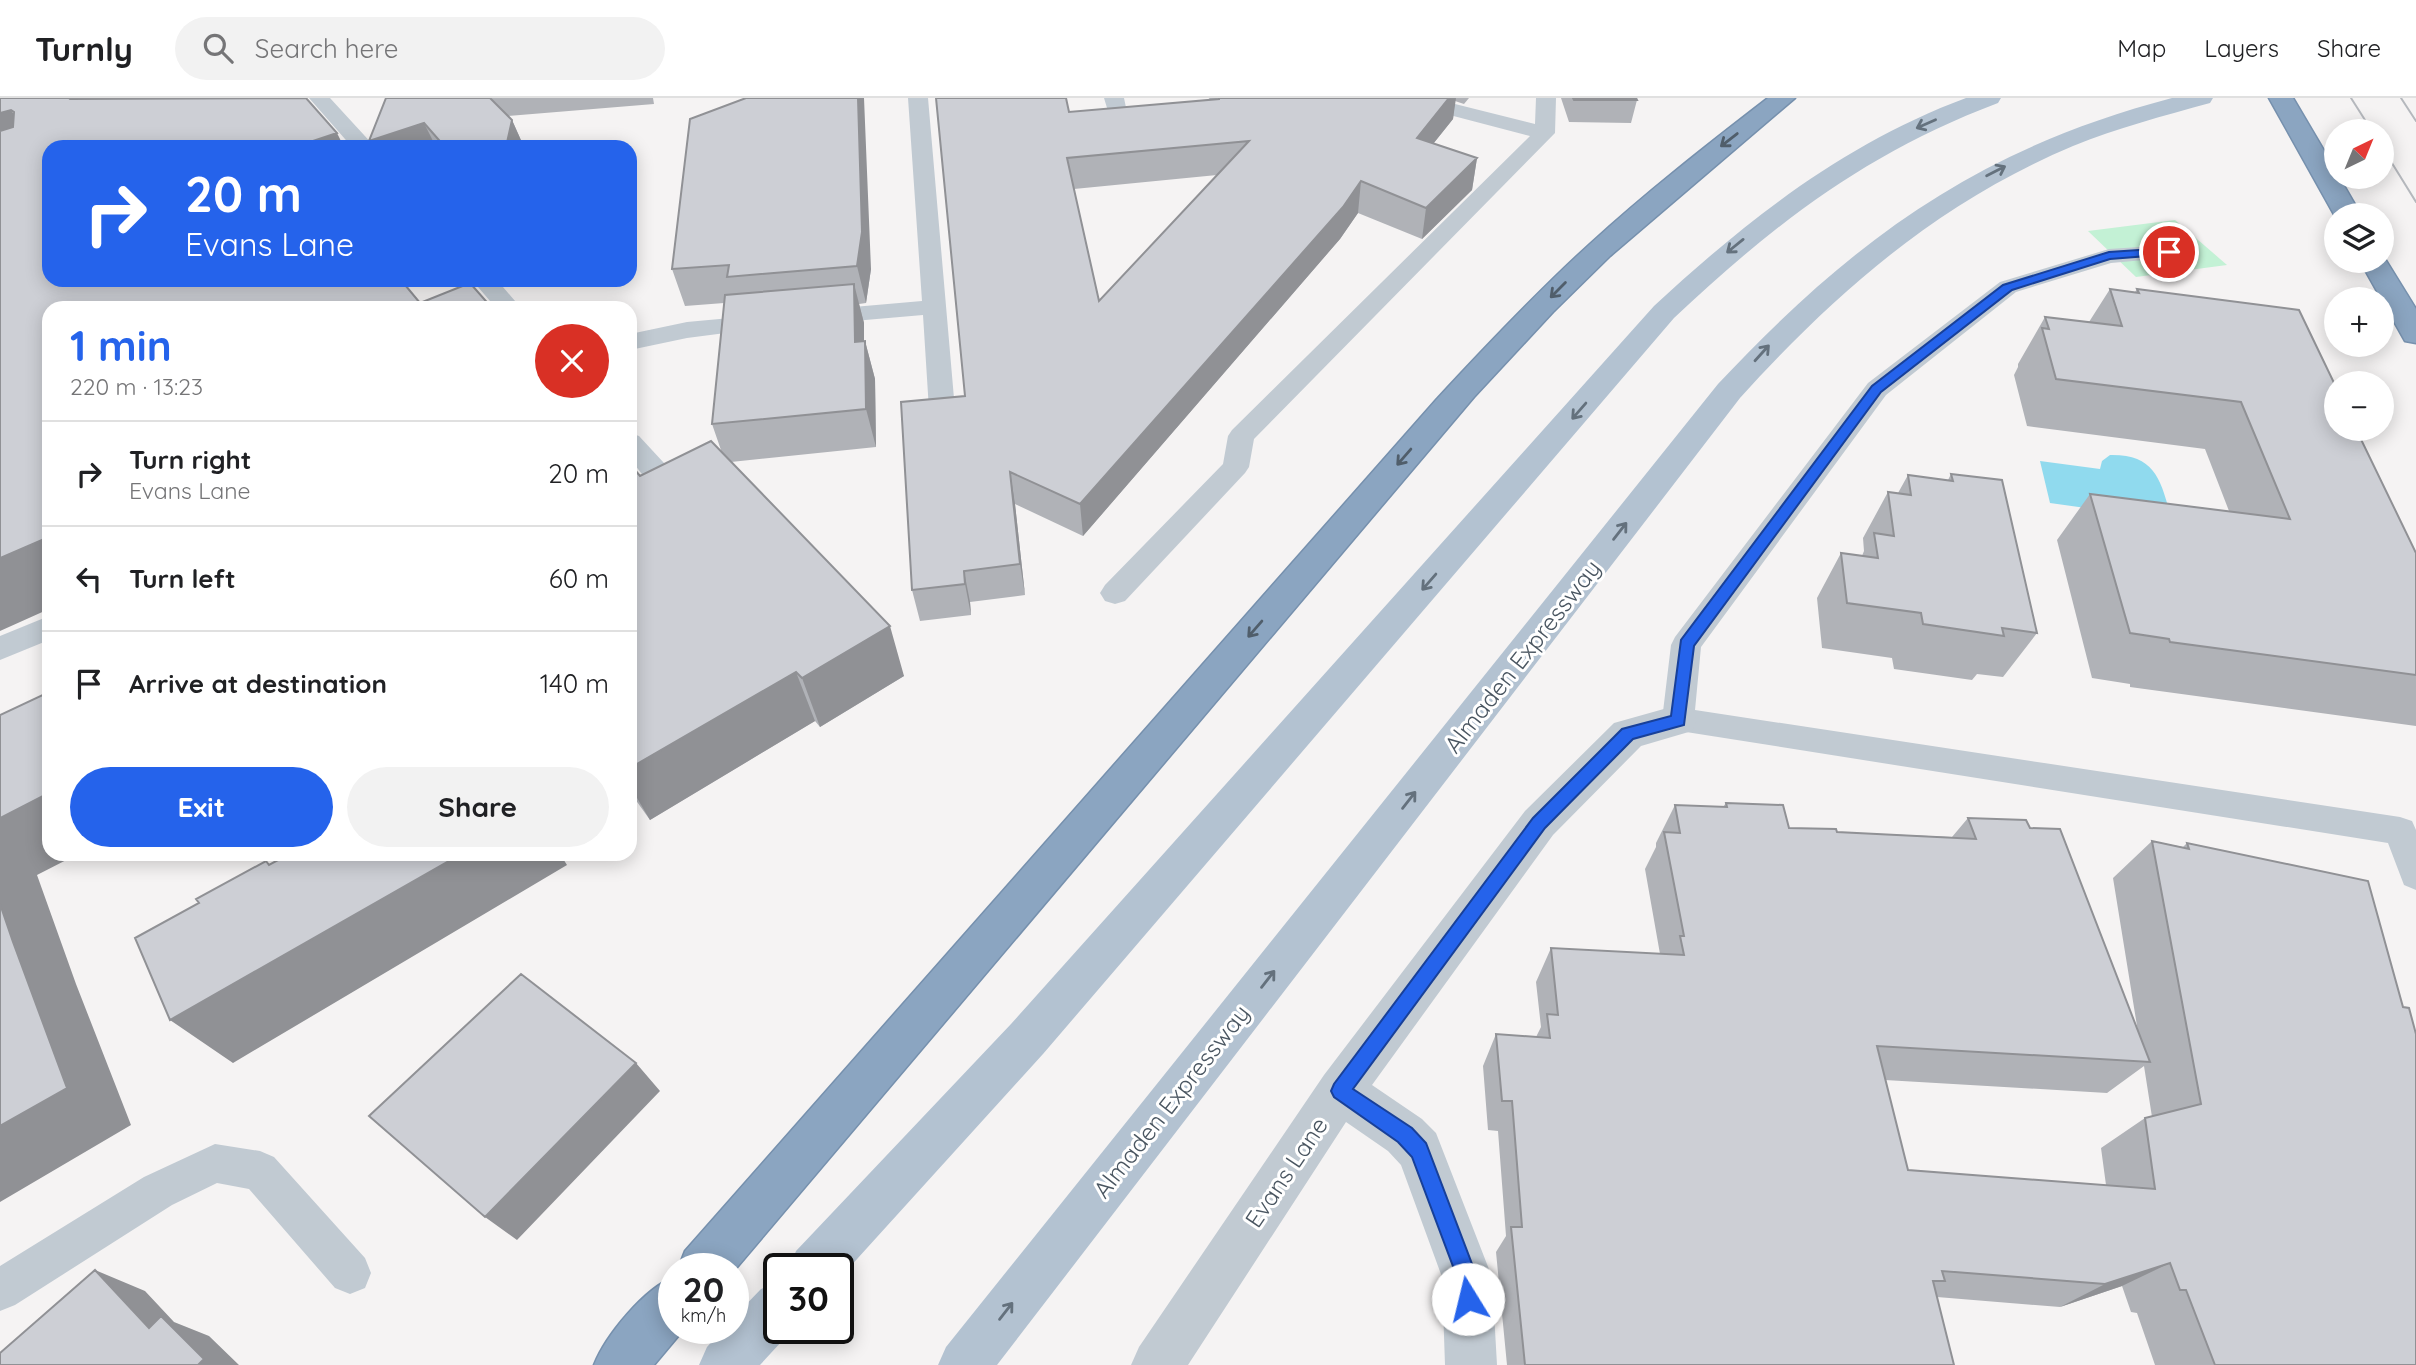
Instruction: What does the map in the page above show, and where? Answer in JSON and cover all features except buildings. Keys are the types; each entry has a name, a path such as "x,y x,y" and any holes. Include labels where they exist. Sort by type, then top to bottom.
{"highway":[{"path":"717,1253 1438,417 1500,349 1576,272 1639,215 1783,98"},
{"path":"2281,98 2341,203"},
{"path":"2381,273 2416,334"},
{"path":"620,1365 658,1321"}],"main road":[{"path":"829,1253 1027,1039 1664,312 1729,250 1804,191 1889,141 1989,98"},
{"name":"Almaden Expressway","path":"964,1365 1729,391 1767,347 1811,303 1864,257 1972,183 2033,152 2095,128 2191,100"},
{"path":"725,1365 763,1324"}],"street":[{"name":"Evans Lane","path":"1157,1365 1340,1091 1539,823 1628,734 1678,720"},
{"path":"1340,1091 1405,1135 1419,1150 1467,1277 1471,1365"}],"lane":[{"path":"319,98 358,140"},
{"path":"918,98 942,410"},
{"path":"1407,98 1545,133"},
{"path":"1115,593 1236,467 1241,436 1545,133 1546,98"},
{"path":"2169,252 2109,256 2008,287 1877,389 1686,645 1678,720 2400,831 2416,875"},
{"path":"490,287 503,301"},
{"path":"637,341 687,330 934,307"},
{"path":"637,450 679,497"},
{"path":"0,649 42,630"},
{"path":"0,1290 158,1191 215,1163 260,1171 350,1273"}],"green space":[{"path":"2175,220 2227,265 2136,277 2088,231"}],"water":[{"path":"2110,455 2138,459 2147,465 2160,482 2172,520 2050,503 2040,461 2100,469 2102,461"}],"tram line":[{"path":"2351,98 2364,119"},
{"path":"2401,98 2416,121"},
{"path":"2394,166 2416,202"}],"route":[{"path":"1468,1299 1467,1277 1419,1150 1405,1135 1340,1091 1539,823 1628,734 1678,720 1686,645 1877,389 2008,287 2109,256 2169,252"}]}
